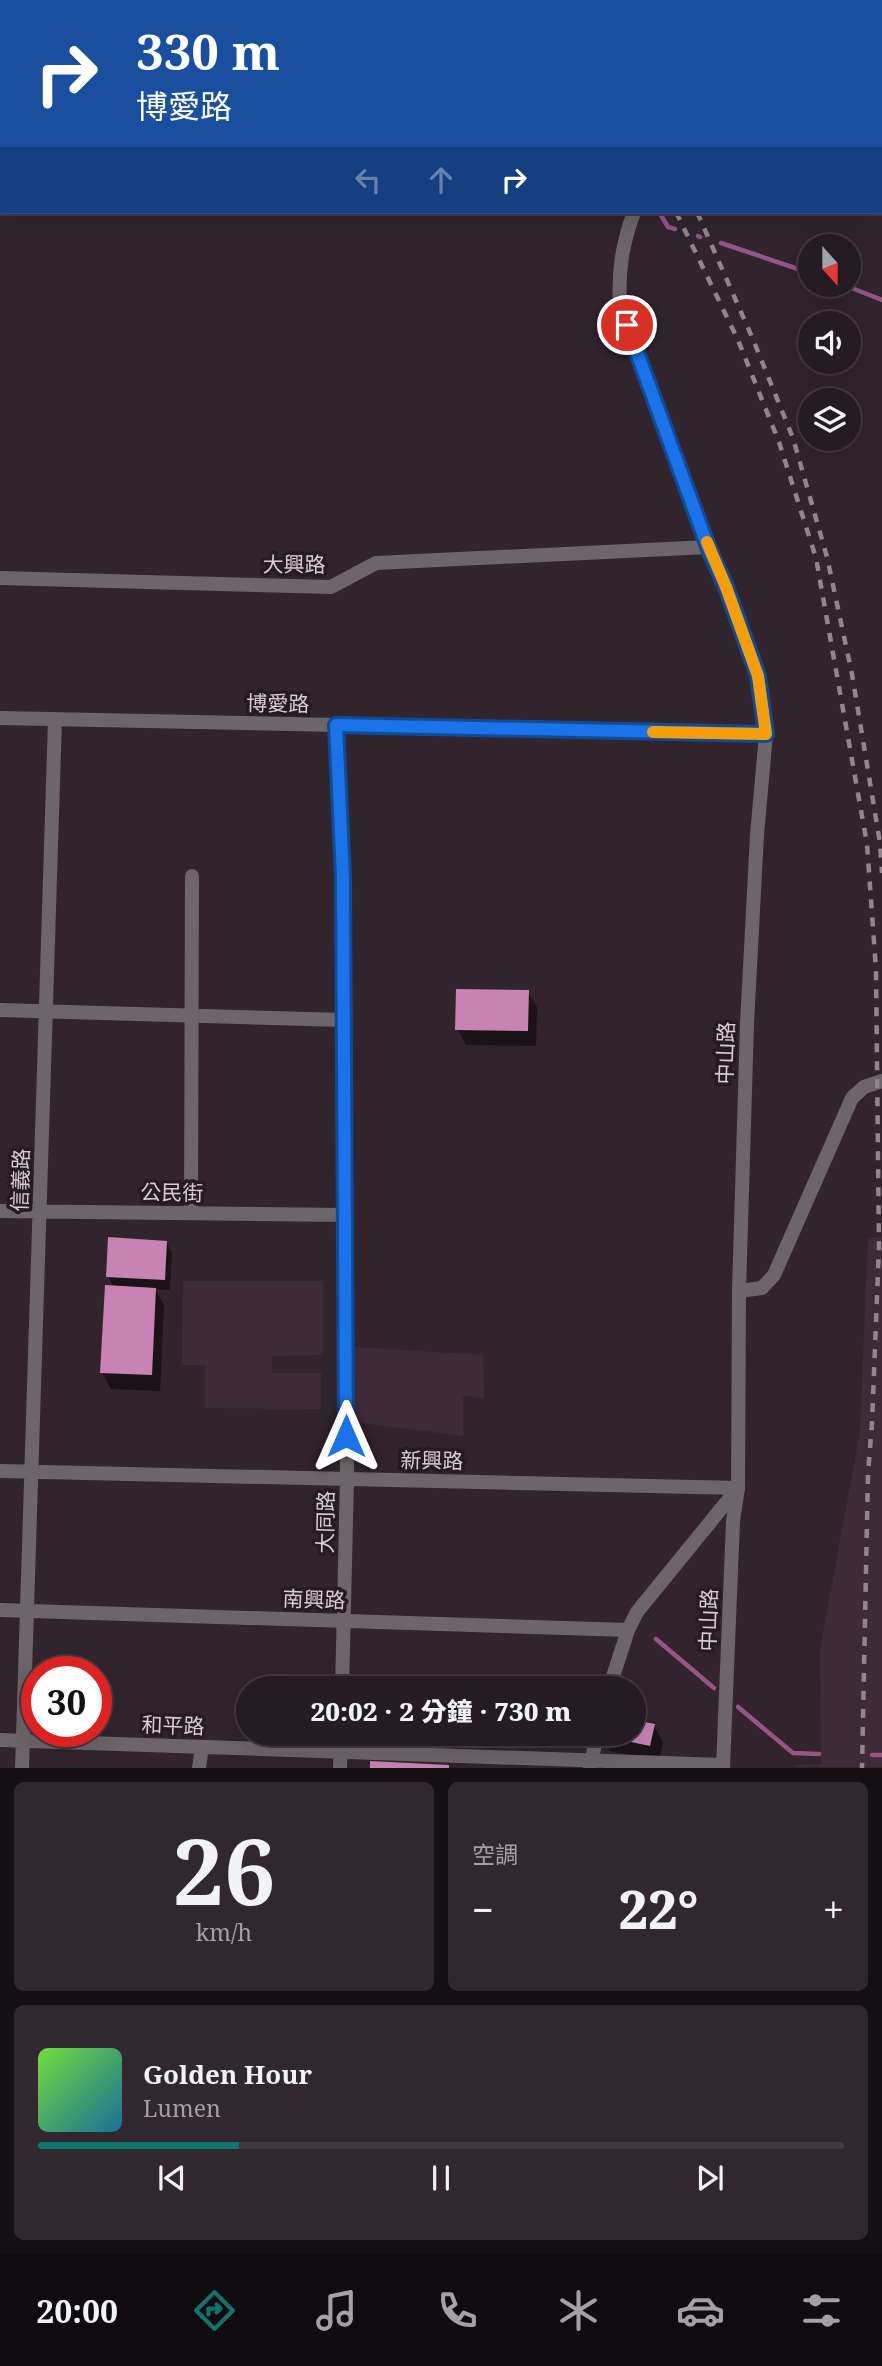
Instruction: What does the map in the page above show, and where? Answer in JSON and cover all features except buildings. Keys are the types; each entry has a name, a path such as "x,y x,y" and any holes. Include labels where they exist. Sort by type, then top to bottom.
{"street":[{"name":"中山路","path":"633,214 625,235 618,274 621,306 758,676 766,734 757,835 747,1024 739,1291 738,1488 733,1521 723,1766"},
{"name":"大興路","path":"0,578 331,587 376,563 708,547"},
{"name":"博愛路","path":"0,718 766,734"},
{"name":"信義路","path":"26,1656 55,719"},
{"name":"大同路","path":"336,725 343,877 347,1479 343,1676"},
{"path":"191,1213 192,877"},
{"path":"0,1010 343,1020"},
{"path":"739,1291 762,1288 774,1275 852,1098 864,1087 882,1081"},
{"name":"公民街","path":"0,1211 344,1215"},
{"name":"新興路","path":"0,1471 738,1488"},
{"path":"613,1676 628,1630 637,1612 738,1488"},
{"name":"南興路","path":"0,1610 628,1630"},
{"name":"和平路","path":"0,1740 21,1741"},
{"name":"和平路","path":"112,1744 591,1764 723,1766"},
{"path":"340,1746 340,1768"},
{"path":"591,1764 595,1746"},
{"name":"信義路","path":"22,1768 23,1747"},
{"path":"199,1768 202,1747"}],"shaded area":[{"path":"868,1237 882,1237 882,1767 796,1767 821,1764 820,1650 860,1432"},
{"path":"183,1281 323,1281 323,1355 272,1356 272,1373 321,1373 321,1409 205,1408 205,1365 182,1365"},
{"path":"353,1347 483,1355 484,1398 463,1396 463,1436 353,1422"}],"waterway":[{"path":"660,214 668,227 675,229"},
{"path":"721,243 798,269"},
{"path":"861,292 882,300"},
{"path":"656,1639 714,1688"},
{"path":"738,1707 793,1753 819,1754"},
{"path":"872,1755 882,1755"}],"railway":[{"path":"677,214 738,340 779,442 816,558 867,844 876,970 879,1247 868,1473 862,1768"},
{"path":"698,214 793,438 827,557 852,674 880,843 882,873"}],"slow traffic":[{"path":"653,732 766,734 758,676 707,542"}],"route":[{"path":"346,1436 343,877 336,725 766,734 758,676 627,325"}]}
